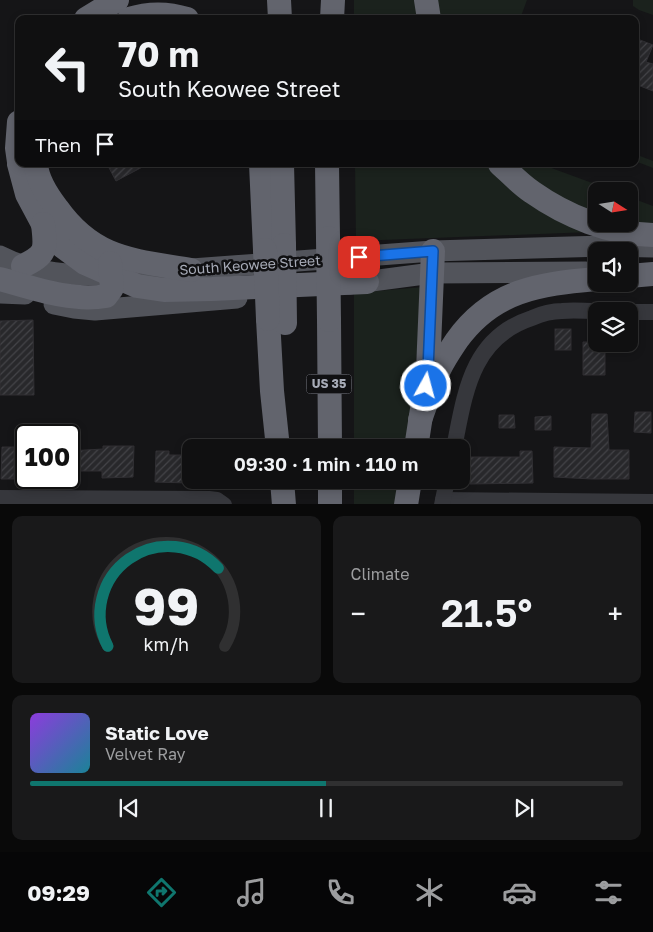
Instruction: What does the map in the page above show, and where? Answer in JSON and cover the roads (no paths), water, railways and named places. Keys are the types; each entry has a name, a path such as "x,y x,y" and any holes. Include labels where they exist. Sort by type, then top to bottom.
{"highway":[{"path":"92,15 116,0"},
{"path":"279,0 280,15"},
{"path":"324,0 325,15"},
{"path":"332,15 333,0"},
{"path":"426,0 428,15"},
{"path":"143,15 173,15"},
{"path":"20,167 27,194 43,224 62,246 85,263 137,286 164,290 367,282"},
{"path":"37,167 46,194 62,216 84,237 102,250 124,258 191,270"},
{"path":"261,167 274,247"},
{"name":"US 35","path":"282,167 274,247 277,321 287,439"},
{"name":"US 35","path":"327,167 330,439"},
{"path":"503,167 531,191 568,214 609,228 653,235"},
{"path":"23,266 39,258 43,250 45,242 43,224"},
{"path":"0,279 75,297 93,298 106,296 112,288 110,263 102,250"},
{"path":"417,439 428,370 432,262"},
{"path":"638,275 653,273"},
{"path":"420,420 440,368 470,323 489,307 510,295 567,282 588,280"},
{"path":"277,321 272,391 277,439"},
{"path":"283,489 284,504"},
{"path":"289,489 289,504"},
{"path":"330,489 330,504"},
{"path":"406,504 408,489"}],"main road":[{"name":"South Keowee Street","path":"0,256 23,266 67,275 111,276 191,270 432,262 606,246 653,247"},
{"name":"South Keowee Street","path":"0,284 43,301 74,308 95,310 254,297 367,282 432,262 588,272"},
{"path":"638,272 653,273"},
{"path":"0,293 25,294"}],"street":[{"path":"456,439 467,385 480,356 493,341 504,331 520,322 544,314 561,311 588,311"},
{"path":"638,312 653,312"},
{"path":"445,489 443,502 653,502"},
{"path":"0,498 220,502"}]}
